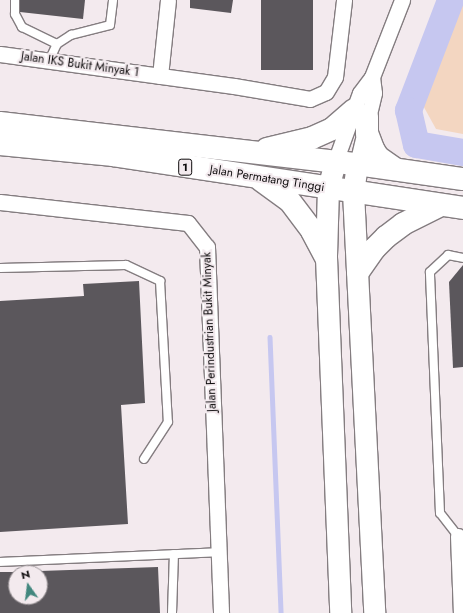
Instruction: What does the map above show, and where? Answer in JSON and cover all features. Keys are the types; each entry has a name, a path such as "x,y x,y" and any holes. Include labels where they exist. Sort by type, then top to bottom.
{"highway":[{"path":"254,152 312,138 361,113 373,149 378,157 395,169"},
{"name":"Jalan Permatang Tinggi","path":"0,123 357,164 463,179"},
{"name":"Jalan Permatang Tinggi","path":"0,144 113,155 463,208"},
{"path":"258,178 289,200 312,231 326,257"},
{"path":"358,272 374,249 386,237 403,224 441,205"}],"main road":[{"path":"335,162 328,188 326,257 340,613"},
{"path":"357,164 354,192 374,613"}],"street":[{"path":"160,76 168,0"},
{"name":"Jalan IKS Bukit Minyak 1","path":"0,54 160,76 310,99 326,92 335,77 344,0"},
{"path":"357,164 361,113 360,93 372,77 402,0"},
{"path":"335,162 361,113"},
{"name":"Jalan Perindustrian Bukit Minyak","path":"0,202 188,223 207,247 221,613"},
{"path":"458,536 461,613"}],"lane":[{"path":"14,0 15,14 22,27 57,44"},
{"path":"49,61 57,44 71,35 110,25 113,0"},
{"path":"458,536 440,513 430,272 448,255 463,258"},
{"path":"0,268 126,266 160,281 168,422 144,459"},
{"path":"0,562 219,552"},
{"path":"172,613 174,554"}],"shaded area":[{"path":"463,3 463,134 436,129 420,100"}],"building":[{"path":"20,0 85,0 83,19 20,12"},
{"path":"190,0 233,0 231,13 190,8"},
{"path":"261,0 313,0 313,70 261,70"},
{"path":"463,265 463,367 453,368 449,282"},
{"path":"139,281 145,403 121,405 128,524 0,532 0,301 84,296 83,284"},
{"path":"158,567 160,613 0,613 0,572 8,572 8,605 48,605 48,571"}],"waterway":[{"path":"450,0 408,110 416,144 463,152"},
{"path":"270,337 281,613"}]}
